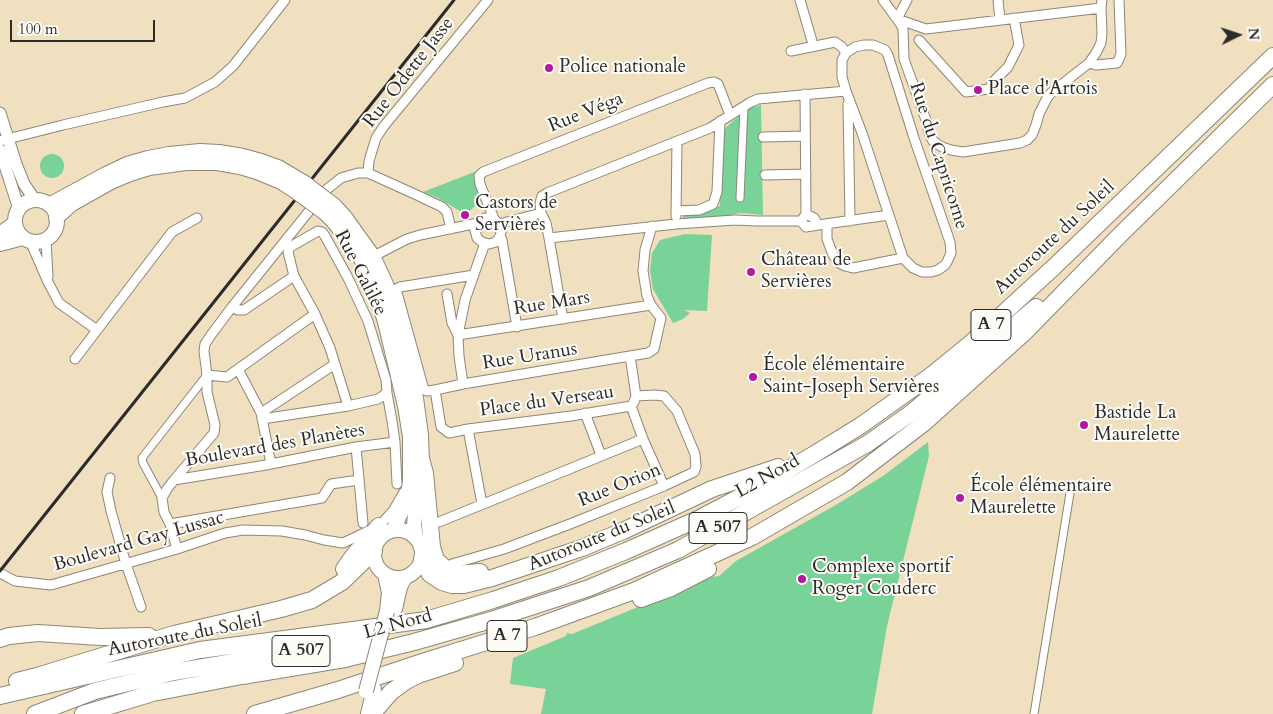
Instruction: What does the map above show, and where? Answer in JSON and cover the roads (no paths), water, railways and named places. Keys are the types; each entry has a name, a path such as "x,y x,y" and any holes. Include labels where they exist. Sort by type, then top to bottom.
{"highway":[{"name":"Autoroute du Soleil","path":"0,696 200,650 426,620 559,578 698,519 813,456 860,426 971,343 1062,260 1273,56"},
{"name":"A 7","path":"255,714 338,690 535,627 634,591 752,537 847,482 924,423 1026,332 1121,234 1273,85"},
{"name":"L2 Nord","path":"83,714 153,693 345,659 414,642 491,620 589,588 678,550 867,444 910,413 1121,234"},
{"path":"422,559 430,574 442,582 452,585 492,578 582,548 712,489 813,456"},
{"path":"422,462 425,473 432,547 436,560 447,570 457,574 476,573 546,560"},
{"path":"330,589 354,555 378,526"},
{"path":"372,714 391,692 418,675 512,645 671,588 735,555 752,537"},
{"path":"0,685 37,676 174,634 312,600 342,582 374,551"},
{"name":"L2 Nord","path":"37,713 95,691 174,672 354,642 426,620"},
{"path":"0,639 9,636 38,633 100,637 174,634"}],"main road":[{"path":"49,205 126,164 169,154 200,151 219,152 243,156 259,166"},
{"path":"56,218 72,204 113,181 149,168 186,163 217,163 240,167 278,167 305,183 334,206 339,219 386,284 416,398 421,435 422,462 414,525 416,538"},
{"path":"0,234 17,216 26,202 42,201 54,211 56,226 52,234 46,239 38,242 27,239 0,244"},
{"path":"17,216 18,231 27,239"},
{"path":"368,259 402,390 410,437 404,482 408,495 404,506 378,526"},
{"path":"378,526 406,531 416,538 420,544 422,559 416,571 411,575 405,578 391,577 380,570 374,558 374,551 376,544 386,533 378,526"},
{"path":"385,574 391,610"},
{"path":"360,714 370,690 391,610 405,578"},
{"path":"368,714 370,690"}],"street":[{"path":"4,140 185,98 215,82 233,66 285,0"},
{"name":"Rue Odette Jasse","path":"368,173 369,161 376,138 384,126 488,0"},
{"path":"800,0 812,41"},
{"path":"883,0 903,29 904,59 933,141 942,147 963,152 1020,144 1027,140 1032,135 1047,98 1089,63 1096,53 1101,43 1103,24 1101,4 1000,20 926,28 897,19"},
{"path":"897,19 907,0"},
{"path":"998,0 1000,20"},
{"path":"1089,63 1096,65 1117,63 1119,59 1121,54 1119,0"},
{"path":"919,40 966,92 988,89 1008,67 1019,45 1014,18"},
{"path":"919,40 926,28"},
{"path":"903,41 919,40"},
{"path":"791,51 835,42 846,53 842,62 842,76 847,94 862,133 903,258 853,268 845,266 839,263 833,255 823,225"},
{"name":"Rue du Capricorne","path":"846,53 855,47 873,44 884,50 888,55 950,242 947,262 938,270 922,272 913,268 903,258"},
{"name":"Rue Véga","path":"496,221 480,184 480,176 483,172 708,83 714,82 718,84 730,115"},
{"path":"563,319 546,223 541,213 540,203 542,196 710,128 758,99 805,94 847,94"},
{"path":"805,94 806,174 804,217 806,227 889,215"},
{"path":"847,94 850,221"},
{"path":"740,198 744,106"},
{"path":"0,113 4,140 24,184 35,200"},
{"path":"677,211 699,210 713,204 717,192 720,121"},
{"path":"764,137 805,136"},
{"path":"676,224 677,141"},
{"path":"0,150 17,216"},
{"path":"174,480 214,433 207,392 204,351 210,335 326,190 341,178 358,173 368,173 442,207 447,212 451,229"},
{"path":"765,175 806,174"},
{"path":"368,259 407,239 420,235 478,223 485,218 496,221 541,213"},
{"path":"549,238 676,224 804,217"},
{"path":"75,359 172,232 197,218"},
{"path":"496,221 501,228 500,236 518,326"},
{"path":"463,384 458,335 465,300 474,275 481,241 475,230 478,223"},
{"path":"651,305 647,296 643,271 645,250 652,226"},
{"path":"451,229 465,231 481,241 492,243 500,236"},
{"name":"Rue Galilée","path":"294,276 288,252 290,247 318,231 322,232 331,245 368,321 386,380 395,442 404,482"},
{"path":"27,239 58,303 97,330"},
{"path":"46,239 48,282"},
{"path":"435,390 424,390 396,289 474,275"},
{"path":"232,306 238,310 244,310 294,276 316,314 330,348 348,406"},
{"path":"447,294 452,323 458,335"},
{"name":"Rue Uranus","path":"435,390 648,353 654,349 661,318 651,305"},
{"name":"Rue Mars","path":"458,335 651,305"},
{"path":"207,375 228,376 316,314"},
{"path":"630,356 636,396 631,406 664,486"},
{"path":"262,416 335,364"},
{"path":"238,369 262,416 271,464"},
{"path":"177,549 170,524 164,512 162,498 142,463 142,458 207,375"},
{"name":"Place du Verseau","path":"435,390 441,428 449,433 631,406"},
{"path":"262,416 348,406 378,399 387,393"},
{"name":"Rue Orion","path":"452,564 504,549 570,524 694,472 696,467 695,454 677,411 666,397 655,395 636,396"},
{"path":"585,413 601,455"},
{"path":"468,429 482,504"},
{"path":"439,522 643,439"},
{"name":"Boulevard des Planètes","path":"162,498 174,480 271,464 356,447 395,442"},
{"path":"356,447 359,480 378,526"},
{"path":"110,478 107,492 111,511 141,607"},
{"path":"170,524 322,498 331,484 359,480"},
{"path":"1034,714 1071,487"},
{"name":"Boulevard Gay Lussac","path":"0,573 16,581 51,585 177,549 225,533 243,530 282,531 343,543 378,526"}],"railway":[{"path":"0,571 454,0"}],"place":[{"name":"Police nationale","path":"549,68"},
{"name":"Place d'Artois","path":"978,90"},
{"name":"Castors de Servières","path":"465,215"},
{"name":"Château de Servières","path":"751,272"},
{"name":"École élémentaire Saint-Joseph Servières","path":"753,377"},
{"name":"Bastide La Maurelette","path":"1084,425"},
{"name":"École élémentaire Maurelette","path":"960,498"},
{"name":"Complexe sportif Roger Couderc","path":"802,579"}]}
